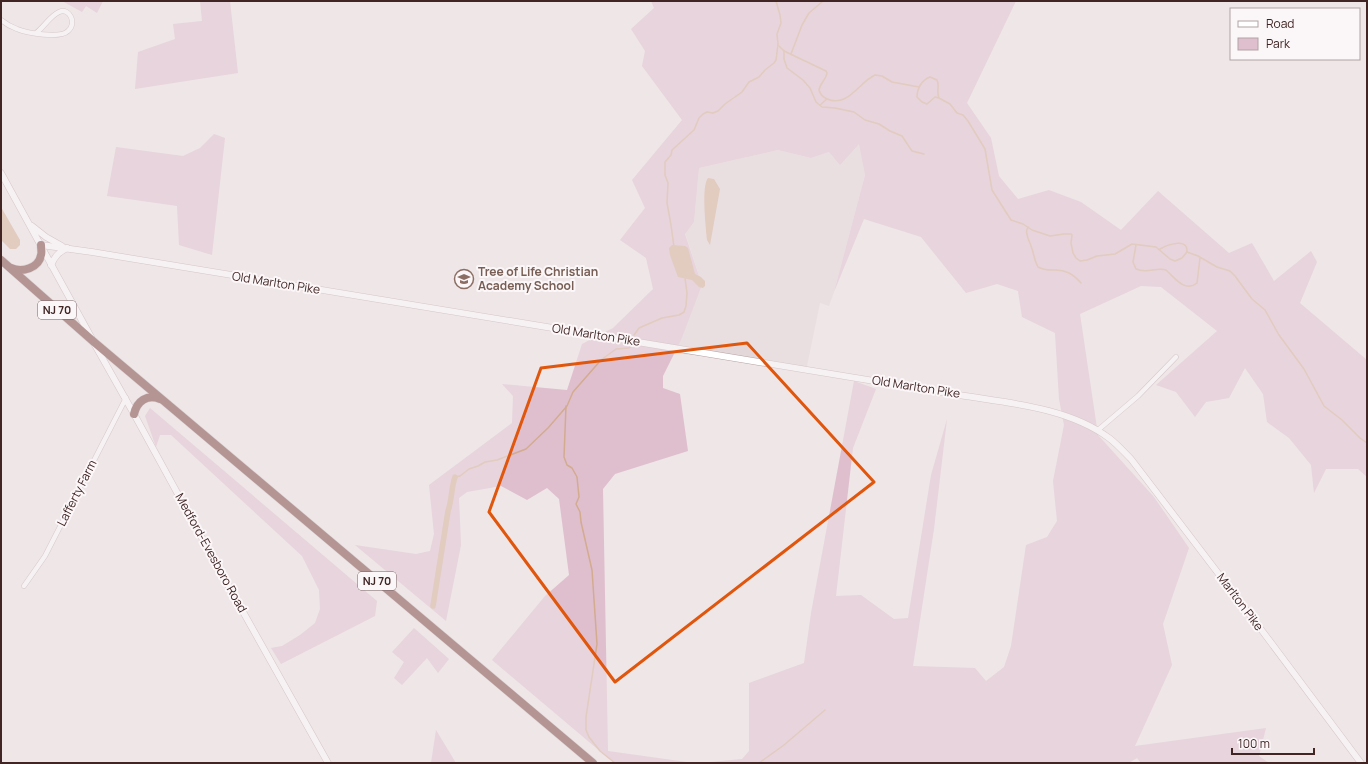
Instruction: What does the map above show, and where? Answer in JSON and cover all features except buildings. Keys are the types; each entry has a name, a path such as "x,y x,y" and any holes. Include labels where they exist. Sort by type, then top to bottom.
{"highway":[{"path":"8,266 21,270 34,266 41,256 41,245"},
{"name":"NJ 70","path":"1,260 94,342 593,763"},
{"path":"134,414 136,408 144,399 150,397 162,399"}],"street":[{"path":"1,20 7,25 18,30 36,33 62,35 68,32 72,25 71,17 66,12 59,12 36,33"},
{"path":"1,173 41,245"},
{"path":"27,221 46,237 67,248"},
{"name":"Old Marlton Pike","path":"41,245 67,248 1038,408 1070,418 1098,430 1117,444"},
{"name":"Medford-Evesboro Road","path":"41,245 219,569 328,763"},
{"path":"51,265 55,257 67,248"},
{"path":"1098,430 1138,396 1176,357"},
{"name":"Lafferty Farm","path":"24,586 45,556 126,398"},
{"name":"Marlton Pike","path":"1117,444 1168,508 1361,763"}],"highlighted area":[{"path":"747,343 874,482 615,682 489,512 541,368"}],"shaded area":[{"path":"860,144 865,175 834,292 829,306 820,303 806,371 739,360 675,353 702,285 685,233 694,222 699,168 778,150 811,158"},
{"path":"708,178 714,179 720,189 710,245 707,240 704,208 705,189"},
{"path":"1,207 20,240 20,245 16,249 10,249 1,240"},
{"path":"672,245 685,246 688,248 695,274 705,281 705,286 703,288 699,287 692,280 678,277 670,255 669,248"}],"green space":[{"path":"62,1 103,1 97,13 86,6 82,12"},
{"path":"200,1 230,1 238,73 135,89 138,52 175,39 173,24 202,21"},
{"path":"651,1 1016,1 967,103 991,138 999,176 1018,199 1049,190 1081,202 1121,230 1158,191 1229,253 1252,243 1274,281 1311,251 1317,262 1300,303 1367,360 1367,477 1358,469 1326,469 1314,493 1311,465 1289,438 1267,422 1263,394 1245,368 1229,398 1206,402 1195,417 1176,392 1156,385 1217,331 1161,287 1141,286 1080,314 1098,435 1154,497 1189,548 1163,624 1172,665 1135,746 1266,728 1259,756 1269,763 1141,763 1137,758 1129,763 700,763 742,759 749,751 749,683 804,663 811,613 854,381 876,389 853,448 836,596 861,595 894,619 908,618 931,475 947,419 934,529 913,666 975,668 986,681 1004,667 1011,646 1026,545 1047,537 1057,521 1053,481 1064,425 1059,399 1055,333 1022,317 1018,291 997,284 966,293 921,237 864,219 834,292 865,175 859,144 840,165 829,152 811,158 778,150 699,168 694,222 685,234 702,285 681,340 663,376 663,388 680,394 688,451 615,474 603,489 608,751 694,763 614,763 492,660 545,596 569,575 559,499 547,488 527,500 501,486 467,492 459,498 461,545 446,621 355,545 416,554 430,551 434,534 429,485 512,423 513,396 502,384 567,390 582,344 613,328 653,289 646,258 620,240 645,208 632,180 682,120 642,66 645,51 631,29 654,8"},
{"path":"214,134 225,138 212,255 179,245 177,206 107,196 116,147 183,156 200,148"},
{"path":"150,408 377,601 375,616 281,664 271,648 282,646 300,635 315,623 320,609 319,590 302,556 171,435 160,435 156,447 145,416"},
{"path":"414,628 449,659 438,673 427,658 402,685 394,678 404,662 392,652"},
{"path":"436,730 456,763 431,763"}],"waterway":[{"path":"674,247 667,203 668,183 665,175 665,162 671,155 672,150 694,130 699,118 703,114 718,111 742,92 749,82 759,77 774,63 776,60 778,44 777,34 781,23 776,1"},
{"path":"791,54 802,25 809,13 823,1"},
{"path":"779,46 784,51 826,71 827,73 819,90 820,93 827,99 834,101 841,100 853,93 869,78 875,75 882,76 892,82 919,87"},
{"path":"784,51 784,59 787,68 803,80 810,88 816,102 822,107 854,112 865,120 879,124 902,136 912,151 924,154"},
{"path":"939,98 937,80 930,77 920,85 917,97 922,102 927,104 935,97 939,98 950,104 957,113 963,115 968,121 985,149 992,190 1011,220 1023,224 1032,230 1050,236 1071,234 1073,253 1080,261 1097,256 1115,254 1132,244 1156,247 1170,259 1175,261 1182,258 1187,252"},
{"path":"820,105 827,99"},
{"path":"1028,227 1027,237 1038,267 1046,270 1065,271 1081,283"},
{"path":"1160,249 1172,244 1181,243 1186,247 1187,252"},
{"path":"1136,245 1133,262 1136,269 1144,271 1159,269 1166,270 1180,283 1188,286 1193,286 1197,283 1200,258"},
{"path":"1187,252 1198,256 1217,267 1230,271 1235,276 1252,299 1265,310 1279,335 1304,369 1324,406 1367,443"},
{"path":"634,335 639,328 662,318 679,315 684,312 687,293 685,278"},
{"path":"455,477 460,476 469,469 485,462 497,460 526,449 548,428 567,406 573,392 601,360 616,349 629,348 632,346"},
{"path":"566,406 564,457 567,465 572,468 577,477 579,497 576,504 580,512 592,570 597,644 586,717 586,730 589,737 600,751 615,763"},
{"path":"433,606 455,477"},
{"path":"759,763 784,745 825,710"}],"place":[{"name":"Tree of Life Christian Academy School","path":"464,279"}]}
